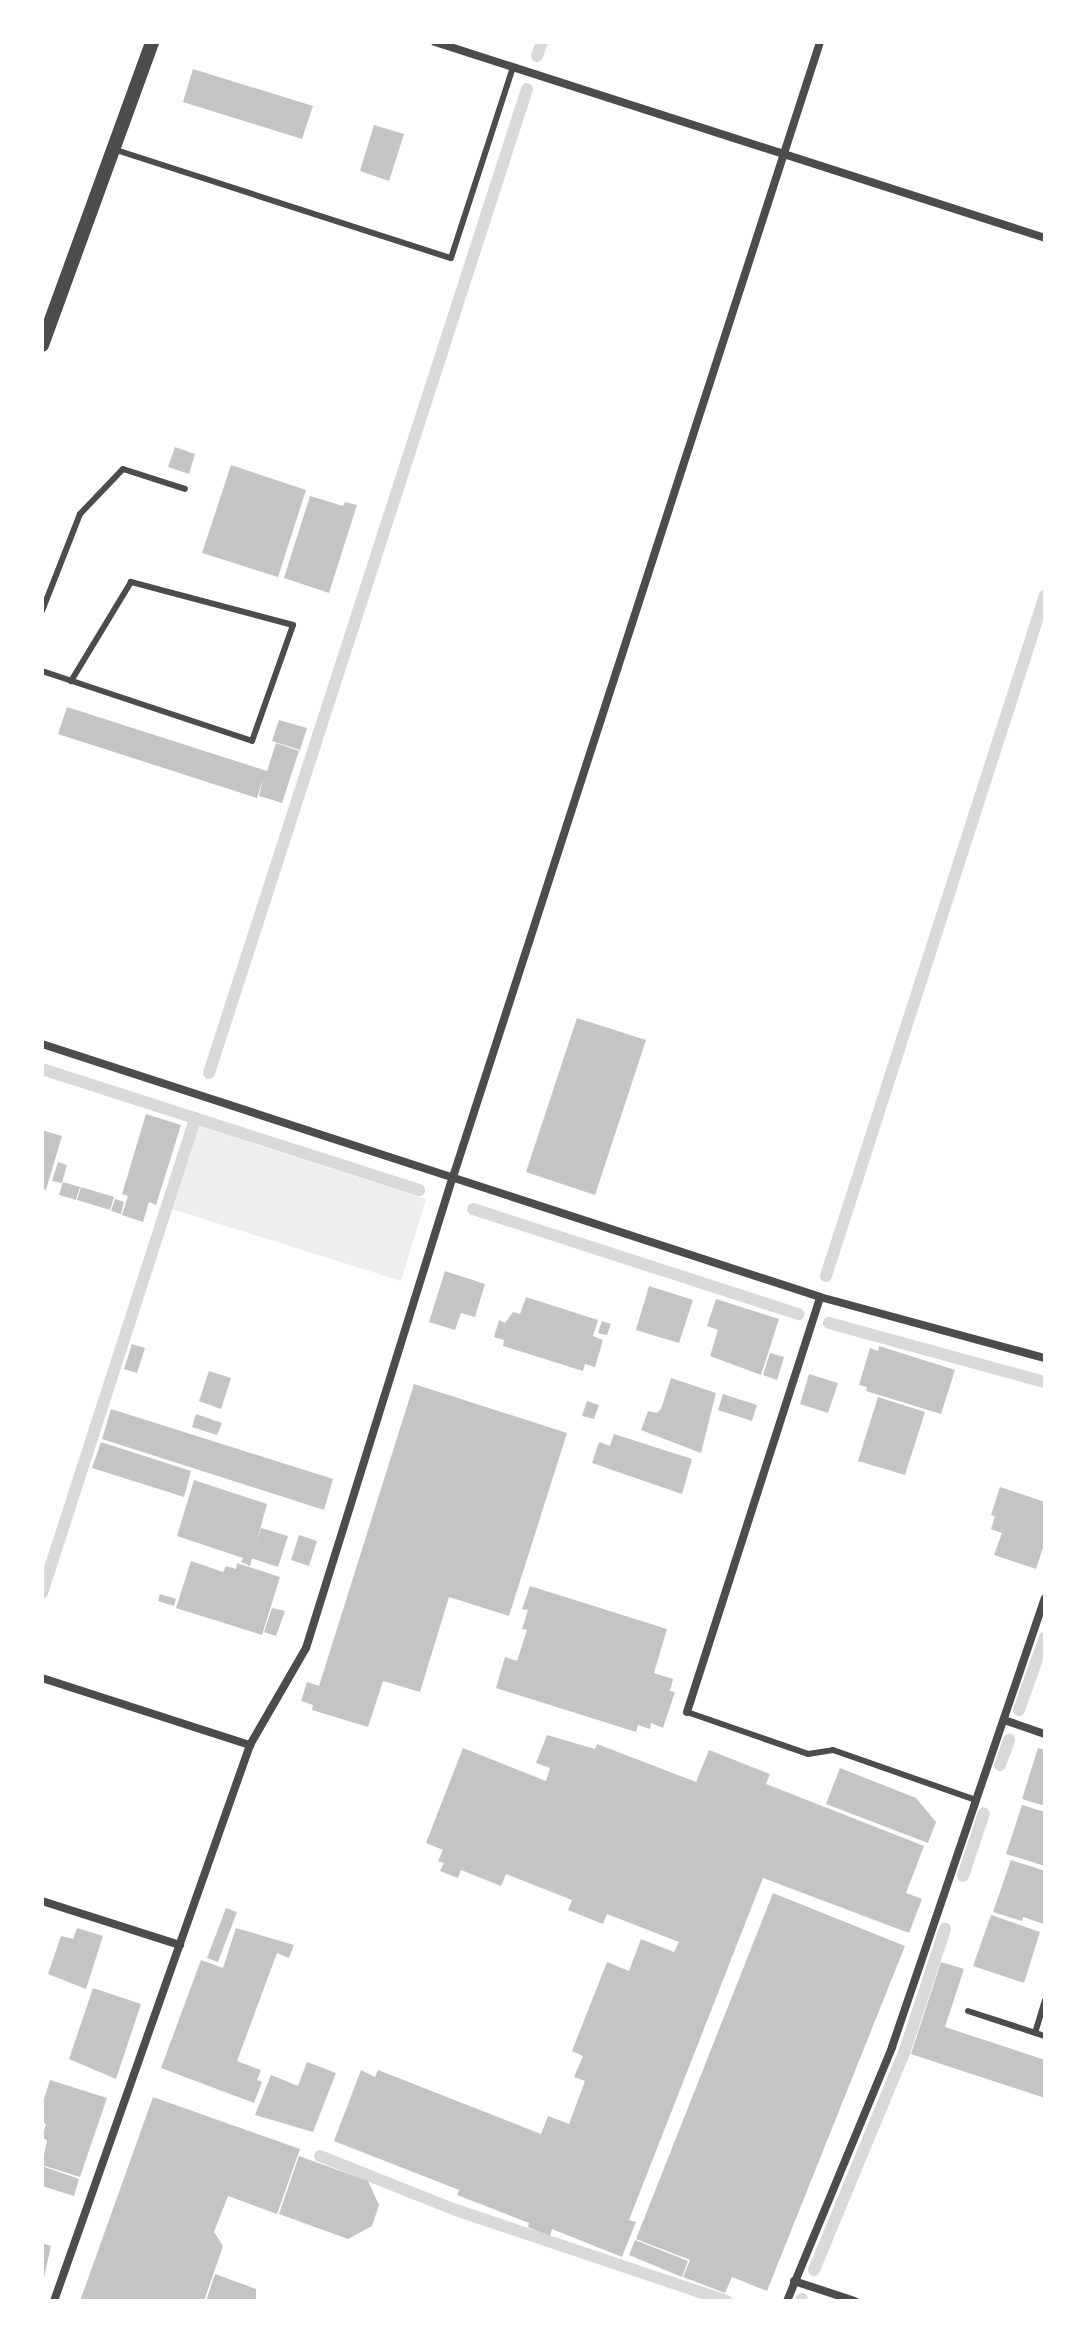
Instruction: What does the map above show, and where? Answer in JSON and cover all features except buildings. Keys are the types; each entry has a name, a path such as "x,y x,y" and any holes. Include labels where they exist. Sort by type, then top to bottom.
{"street":[{"path":"42,345 152,42"},
{"path":"435,42 1045,238"},
{"path":"54,2301 250,1745 306,1648 453,1177 820,42"},
{"path":"42,1044 820,1297 1045,1358"},
{"path":"687,1712 820,1297"},
{"path":"787,2301 892,2047 1045,1598"},
{"path":"42,1678 250,1745"},
{"path":"1004,1720 1045,1734"},
{"path":"42,1901 180,1945"},
{"path":"794,2281 855,2301"}],"lane":[{"path":"113,149 451,258 513,67"},
{"path":"42,611 80,514 123,469 185,489"},
{"path":"42,671 71,681 252,741 293,625 131,582 71,681"},
{"path":"687,1712 808,1754 833,1750 976,1800"},
{"path":"1035,2033 1045,2001"},
{"path":"968,2011 1045,2036"}],"shaded area":[{"path":"198,1126 426,1199 401,1281 172,1209"}],"waterway":[{"path":"537,56 542,42"},
{"path":"209,1073 527,89"},
{"path":"826,1276 1045,595"},
{"path":"42,1069 419,1190"},
{"path":"42,1593 195,1118"},
{"path":"473,1209 798,1314"},
{"path":"829,1323 1045,1382"},
{"path":"1019,1710 1045,1637"},
{"path":"1000,1765 1009,1740"},
{"path":"963,1876 984,1813"},
{"path":"814,2270 904,2053 945,1929"},
{"path":"320,2156 456,2210 727,2301"}]}
